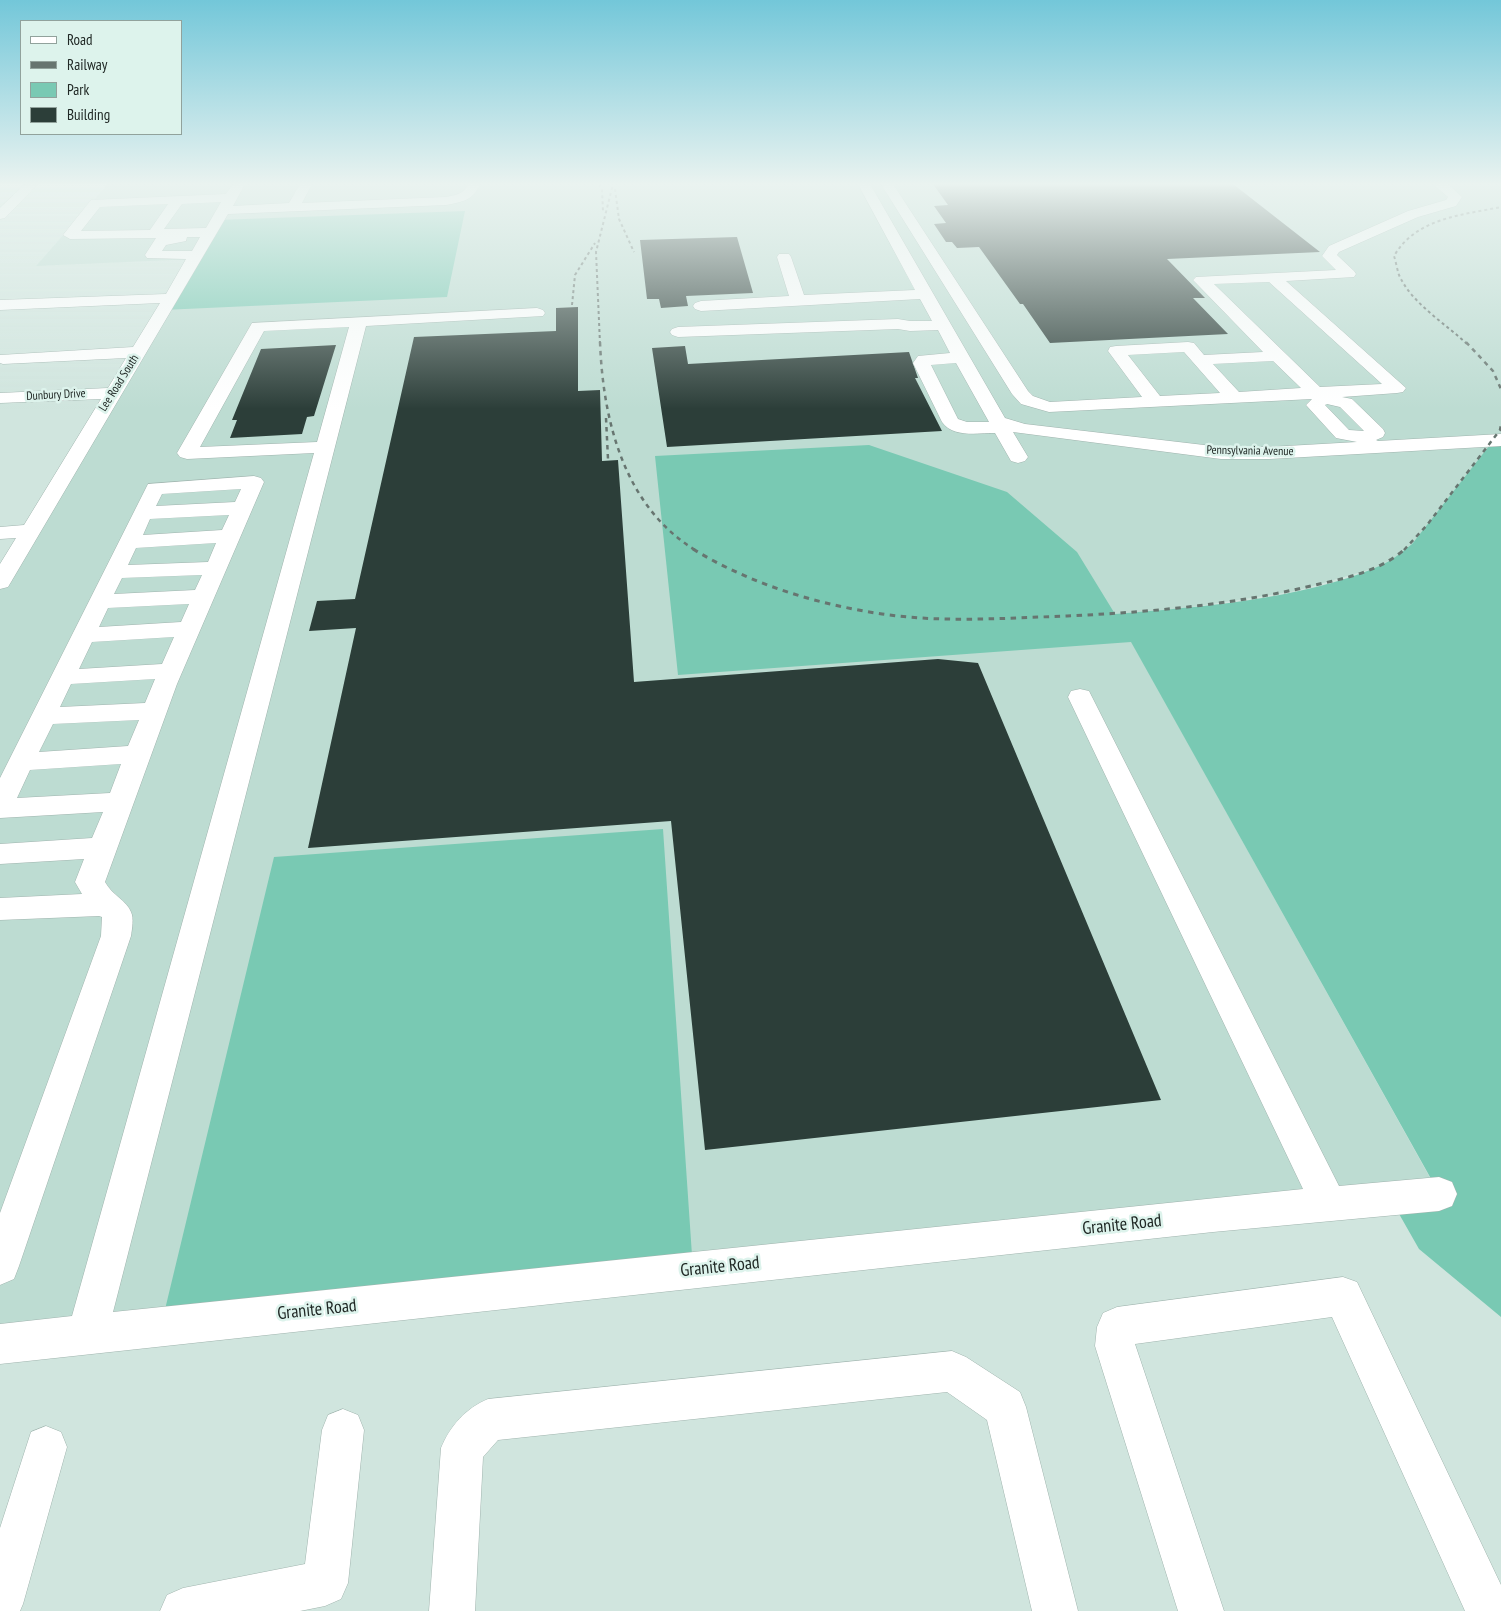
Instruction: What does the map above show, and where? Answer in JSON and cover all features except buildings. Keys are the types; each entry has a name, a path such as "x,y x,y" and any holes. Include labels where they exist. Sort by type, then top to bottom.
{"street":[{"name":"Lee Road South","path":"0,582 112,392 194,259"},
{"path":"785,259 798,300"},
{"path":"906,259 1002,425 1018,457"},
{"path":"935,259 1021,394 1027,400 1049,407 1234,397 1320,395 1397,388 1273,277"},
{"path":"1320,395 1277,356 1201,280 1349,274 1333,259"},
{"path":"678,332 705,317 798,300 925,294"},
{"path":"0,305 171,298"},
{"path":"705,317 890,307 898,324"},
{"path":"325,447 187,453 258,326 537,313"},
{"path":"705,317 910,326 944,325"},
{"path":"87,1334 359,321"},
{"path":"1155,401 1116,351 1188,347 1234,397"},
{"path":"3,359 137,352"},
{"path":"1199,360 1277,356"},
{"name":"Pennsylvania Avenue","path":"963,357 930,359 924,360 922,363 951,422 964,428 1002,425 1221,453 1269,453 1369,443 1501,440"},
{"name":"Dunbury Drive","path":"2,400 112,392"},
{"path":"1320,395 1315,405 1343,434 1369,443"},
{"path":"0,1266 10,1213 116,936 117,913 99,899 90,882 171,671 254,482 156,488 0,807 120,802"},
{"path":"0,532 31,531"},
{"path":"129,542 230,536"},
{"path":"114,572 216,568"},
{"path":"100,602 204,596"},
{"path":"84,635 189,629"},
{"path":"63,677 171,671"},
{"path":"1080,697 1329,1204"},
{"path":"43,716 155,711"},
{"path":"21,762 139,754"},
{"path":"0,854 103,848"},
{"path":"0,910 106,904"},
{"name":"Granite Road","path":"0,1344 1439,1194"},
{"path":"1200,1611 1115,1346 1117,1327 1343,1296 1489,1611"},
{"path":"452,1611 462,1448 488,1420 952,1371 1005,1407 1056,1611"},
{"path":"183,1611 325,1583 343,1430"},
{"path":"0,1604 46,1447"}],"shaded area":[{"path":"42,259 190,259 36,266"},
{"path":"194,259 1501,259 1501,440 1478,461 1412,544 1397,556 1378,567 1296,591 1179,609 1116,614 1439,1194 0,1344 0,582"}],"green space":[{"path":"193,259 455,259 447,297 163,310"},
{"path":"1501,440 1501,1317 1419,1249 1390,1198 1439,1193 1131,642 678,675 655,456 869,445 1007,492 1077,552 1115,614 1214,605 1282,595 1347,578 1382,565 1412,544 1493,441"},
{"path":"663,829 693,1270 161,1326 274,857"}],"railway":[{"path":"572,305 575,275 585,259"},
{"path":"596,259 600,344"},
{"path":"1395,259 1399,275 1412,295 1467,344"},
{"path":"600,342 606,402 622,459 635,486 651,510 671,532 695,550"},
{"path":"1466,342 1493,371 1501,389"},
{"path":"606,418 608,459"},
{"path":"1405,549 1427,525 1500,430 1501,425"},
{"path":"693,549 737,573 784,591 833,605 905,617 974,619 1130,612 1223,603 1284,592 1363,573 1385,563 1405,549"}]}
